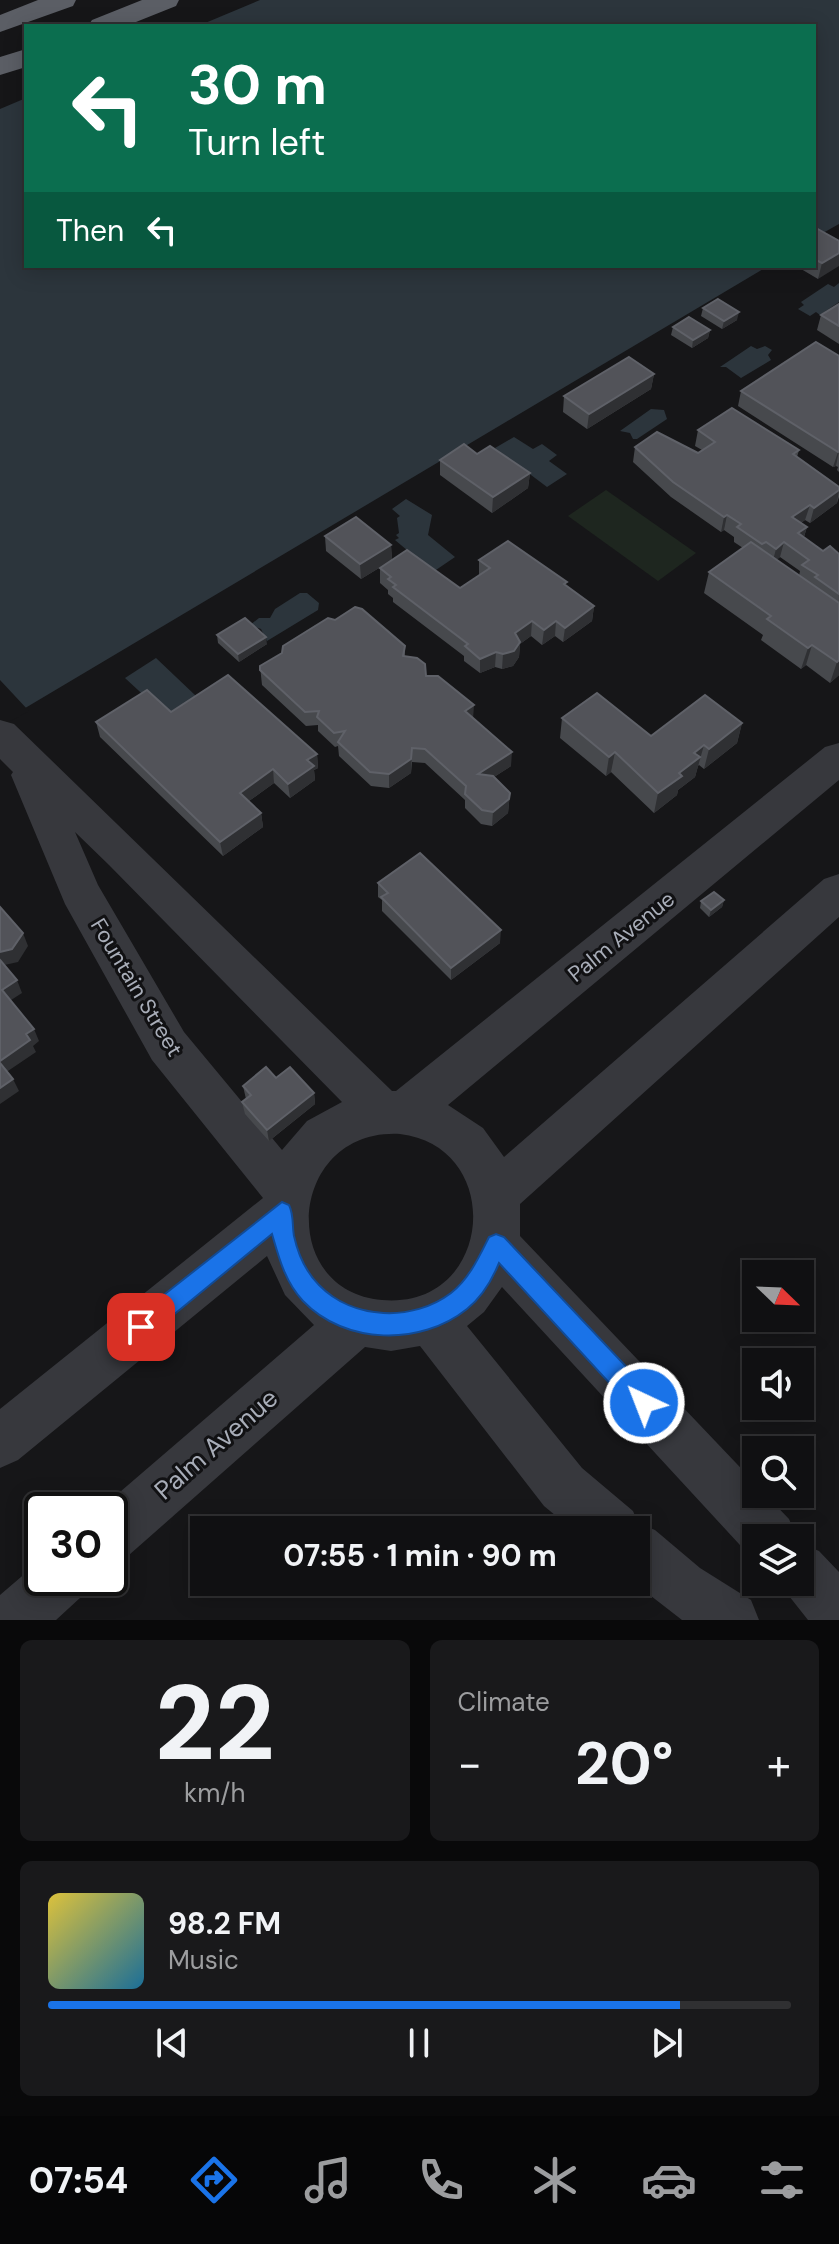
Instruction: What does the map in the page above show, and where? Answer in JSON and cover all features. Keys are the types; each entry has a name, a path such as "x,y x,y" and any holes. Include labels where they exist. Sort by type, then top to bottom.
{"highway":[{"path":"0,24 63,0"},
{"path":"107,24 166,0"},
{"path":"0,67 24,58"}],"street":[{"name":"Fountain Street","path":"9,744 394,1114"},
{"name":"Fountain Street","path":"9,744 80,892 168,1046 284,1202"},
{"name":"Palm Avenue","path":"394,1114 839,758"},
{"path":"497,1194 839,891"},
{"path":"394,1114 423,1118 449,1129 470,1145 487,1168 497,1194 500,1219 496,1245 482,1275 460,1301 429,1318 400,1324 371,1324 338,1313 311,1293 292,1266 283,1235 284,1202 301,1161 323,1138 352,1121 394,1114"},
{"path":"0,1442 284,1202"},
{"path":"496,1245 757,1524"},
{"path":"429,1318 563,1487 597,1516"},
{"name":"Palm Avenue","path":"128,1520 359,1319"},
{"path":"650,1561 681,1587 731,1620"},
{"path":"814,1585 839,1613"},
{"path":"14,1620 41,1596"}],"shaded area":[{"path":"260,0 839,0 839,224 816,237 816,24 203,24"},
{"path":"24,99 24,268 765,268 0,723 0,109"},
{"path":"839,283 839,302 820,315 816,312 810,316 798,309 804,305 801,302 828,284 834,287"},
{"path":"751,346 757,349 765,346 772,350 768,355 771,360 741,378 726,367 720,367"},
{"path":"651,409 664,410 667,419 637,439 633,439 630,433 620,431"},
{"path":"514,437 533,449 542,444 557,455 549,461 567,474 547,487 495,448"},
{"path":"606,490 696,553 658,581 568,516"},
{"path":"406,499 432,515 428,535 455,557 433,572 395,540 399,538 396,535 399,533 397,518 400,516 392,509"},
{"path":"300,593 307,593 319,603 318,610 267,641 261,629 250,625 259,618 270,618 275,609"},
{"path":"156,658 196,696 165,715 125,678"}],"pier":[{"path":"0,680 29,711 0,727"}],"building":[{"path":"816,228 839,241 839,253 822,263 816,260"},
{"path":"718,299 739,312 724,321 703,308"},
{"path":"839,304 839,326 821,315"},
{"path":"689,317 710,330 693,340 673,327"},
{"path":"816,342 839,356 838,452 741,391"},
{"path":"629,357 654,374 589,414 564,396"},
{"path":"732,408 799,450 793,454 839,487 814,508 810,505 792,517 807,527 798,533 823,551 830,546 839,554 839,594 802,565 809,560 784,542 776,549 766,542 762,544 737,527 741,524 727,515 724,517 673,482 635,447 657,432 698,453 715,442 698,430"},
{"path":"464,444 477,454 490,446 530,473 493,497 440,460"},
{"path":"356,517 391,545 360,564 325,536"},
{"path":"508,541 567,582 564,584 594,606 565,628 556,621 544,630 532,621 515,633 520,642 514,651 496,652 480,659 465,646 468,644 393,587 396,585 388,579 391,577 380,568 407,550 460,588 490,568 479,560"},
{"path":"751,542 839,603 837,662 812,645 808,648 767,619 771,616 709,572"},
{"path":"355,607 362,609 405,646 403,656 417,658 425,664 426,676 438,676 474,705 465,711 512,752 478,774 493,776 510,793 509,799 493,812 482,810 465,794 466,786 425,749 412,748 411,759 389,774 370,772 338,742 345,731 334,733 317,717 319,711 305,712 260,670 260,666 282,653 283,646 328,618 335,620"},
{"path":"245,618 266,637 238,654 217,635"},
{"path":"228,675 317,754 307,760 314,766 288,784 273,769 240,793 261,813 220,842 96,722 147,690 171,712"},
{"path":"597,693 651,736 705,695 742,723 709,749 704,745 694,753 700,757 679,773 682,776 658,793 615,752 609,757 562,718"},
{"path":"420,853 501,930 451,968 381,897 388,893 378,883"},
{"path":"714,892 724,900 711,910 701,901"},
{"path":"0,907 23,933 12,949 0,952"},
{"path":"0,960 17,980 2,990 34,1029 26,1034 30,1040 0,1061"},
{"path":"0,1063 13,1079 0,1088"},
{"path":"266,1067 276,1078 290,1067 314,1093 267,1130 242,1102 251,1095 243,1086"}],"route":[{"path":"141,1327 282,1213 283,1235 292,1266 311,1293 338,1313 371,1324 400,1324 429,1318 460,1301 482,1275 496,1245 644,1403"}]}
